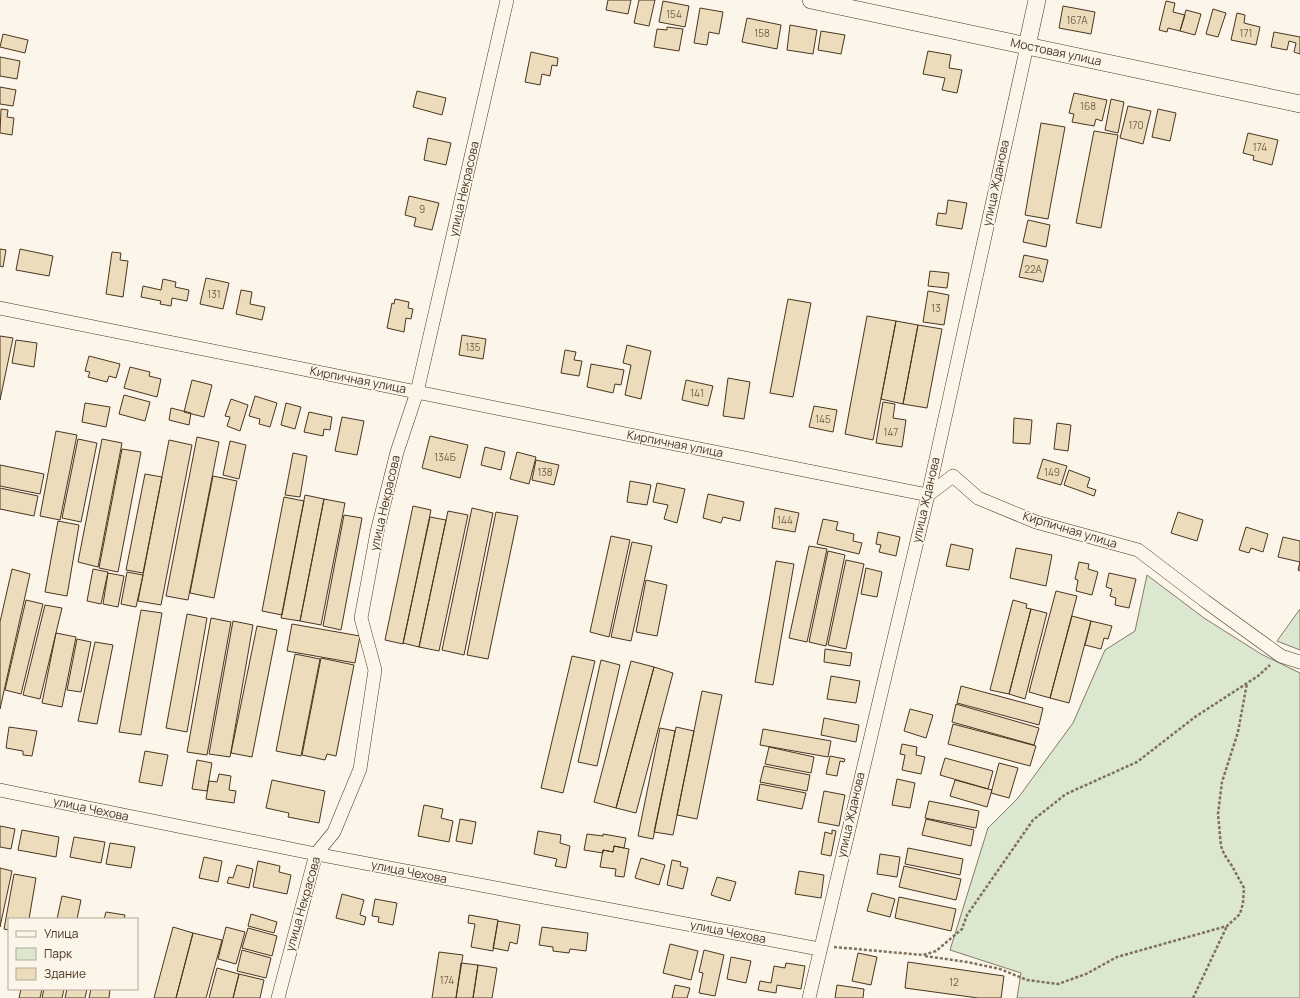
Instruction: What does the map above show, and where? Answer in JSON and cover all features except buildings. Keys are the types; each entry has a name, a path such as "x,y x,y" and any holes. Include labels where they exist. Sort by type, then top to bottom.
{"street":[{"name":"улица Некрасова","path":"278,998 316,854 334,832 360,769 375,670 361,618 381,517 397,452 417,392 507,0"},
{"name":"Мостовая улица","path":"812,0 1300,104"},
{"name":"улица Жданова","path":"809,998 928,495 1037,0"},
{"name":"Кирпичная улица","path":"0,308 928,495 953,476 978,498 1036,522 1138,550 1205,602 1281,656 1300,662"},
{"name":"улица Чехова","path":"0,790 316,854 820,947"}],"path":[{"path":"923,955 936,951 962,929 967,915 1033,820 1066,794 1137,762 1195,717 1258,676 1281,656"},
{"path":"1193,998 1227,926 1240,914 1243,903 1244,888 1224,854 1221,846 1218,814 1222,782 1238,732 1247,683"},
{"path":"820,947 923,955 1000,969 1027,980 1058,984 1086,974 1117,957 1227,926"}],"green space":[{"path":"1147,575 1204,618 1261,654 1300,673 1300,998 1017,998 1021,973 950,950 988,828 1018,798 1073,723 1105,650 1135,631"},
{"path":"1300,609 1300,650 1277,641"}]}
